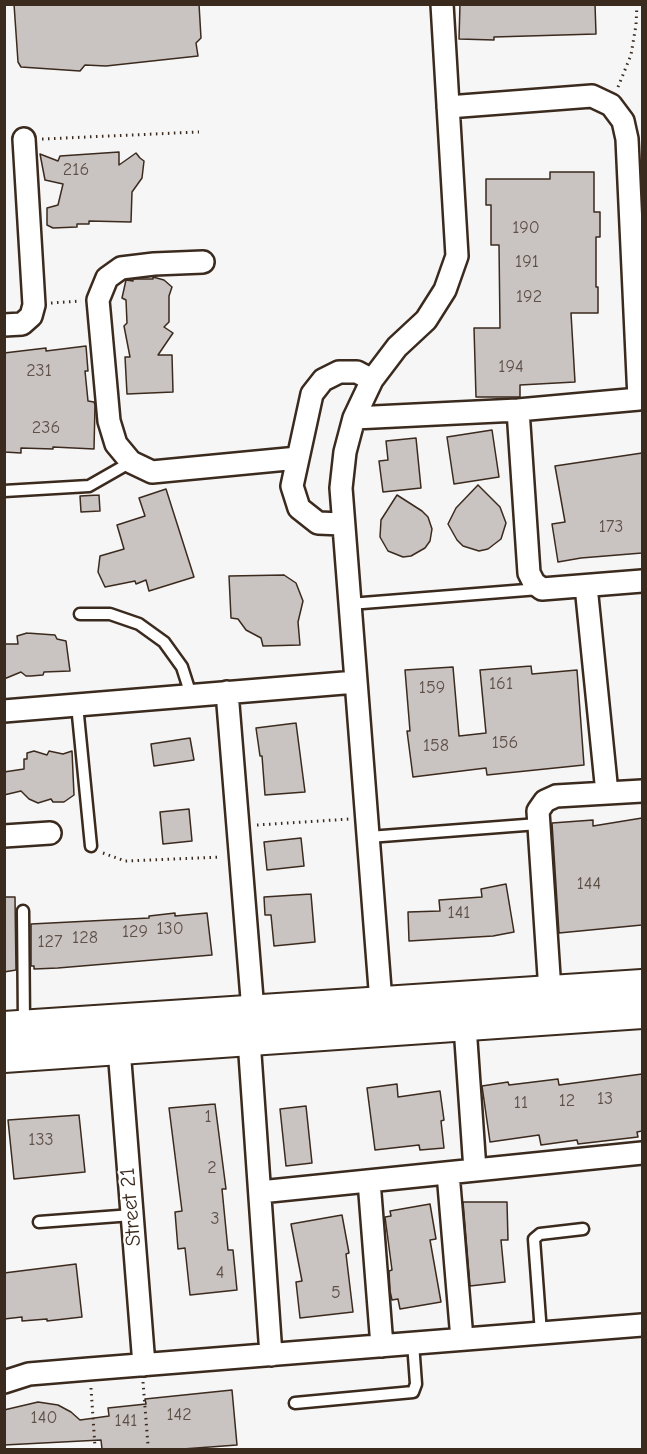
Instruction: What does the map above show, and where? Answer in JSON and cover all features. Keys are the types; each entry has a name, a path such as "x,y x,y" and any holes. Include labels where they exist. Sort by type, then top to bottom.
{"street":[{"path":"381,1002 341,488 343,464 354,418 372,380 397,347 426,320 445,290 457,256 442,4"},
{"path":"354,418 518,411 639,399 627,139 623,121 610,105 592,96 448,107"},
{"path":"4,325 22,324 31,316 34,304 24,139"},
{"path":"203,262 121,268 107,278 99,300 109,421 116,444 131,462 152,472 298,458"},
{"path":"342,524 318,523 299,508 292,486 312,394 323,380 339,372 357,372 372,380"},
{"path":"518,411 529,573 534,583 542,589 642,581"},
{"path":"586,585 607,793"},
{"path":"4,711 356,682"},
{"path":"226,692 238,826 247,1026 271,1354"},
{"path":"550,991 538,811 545,801 556,796 642,791"},
{"path":"4,836 50,833"},
{"path":"4,1057 119,1049 381,1002 464,1011 550,991 642,985"},
{"path":"464,1011 475,1170"},
{"path":"14,1027 247,1026 464,1011 642,1013"},
{"name":"Street 21","path":"119,1049 143,1365"},
{"path":"260,1192 642,1153"},
{"path":"448,1173 462,1339"},
{"path":"369,1181 382,1346"},
{"path":"4,1382 29,1374 632,1326 642,1335"}],"lane":[{"path":"4,491 89,486 131,462"},
{"path":"350,604 542,589"},
{"path":"80,614 110,614 139,624 164,642 182,667 191,695"},
{"path":"77,705 91,846"},
{"path":"368,828 538,824"},
{"path":"14,1027 23,911"},
{"path":"39,1222 132,1215"},
{"path":"541,1333 534,1239 540,1234 583,1229"},
{"path":"296,1403 413,1392 417,1384 413,1343"}],"path":[{"path":"610,105 631,55 637,4"},
{"path":"24,139 199,132"},
{"path":"34,304 99,300"},
{"path":"238,826 368,828"},
{"path":"91,846 106,855 125,861 240,856"},
{"path":"143,1365 148,1445"},
{"path":"89,1369 95,1447"}],"building":[{"path":"14,4 199,4 201,38 196,43 198,56 106,66 85,65 80,71 21,67 18,62"},
{"path":"460,4 595,4 596,34 494,37 494,40 459,39"},
{"path":"119,152 119,165 136,153 144,161 142,178 132,192 131,222 89,221 89,224 77,224 77,227 53,228 47,225 47,208 58,205 63,184 45,180 40,154 58,161 60,156"},
{"path":"550,172 594,172 594,212 600,212 600,237 596,237 598,313 571,313 575,382 520,385 520,397 476,397 474,328 500,328 499,245 491,245 491,205 486,205 486,179 550,179"},
{"path":"153,277 164,280 172,287 169,296 169,322 164,327 173,333 158,355 172,355 173,392 127,394 125,357 130,357 124,326 127,323 126,300 122,298 126,280 153,279"},
{"path":"86,346 88,371 85,371 88,401 94,402 95,405 94,449 21,448 21,453 4,452 4,353"},
{"path":"492,430 499,477 454,484 447,437"},
{"path":"416,438 421,488 383,492 379,461 388,460 386,441"},
{"path":"642,453 642,553 558,562 552,524 565,522 555,466"},
{"path":"478,485 500,507 506,523 501,539 488,549 479,551 463,546 448,524 456,508"},
{"path":"166,489 194,577 149,591 146,580 136,584 135,581 105,587 98,572 100,556 124,549 117,525 145,516 139,498"},
{"path":"99,495 100,511 81,512 80,496"},
{"path":"397,495 422,511 428,517 432,529 430,541 425,548 411,556 403,557 388,551 380,537 381,520"},
{"path":"284,575 296,583 303,601 298,622 300,645 263,646 261,638 246,630 238,619 231,618 229,576"},
{"path":"27,633 55,635 57,639 66,641 70,671 44,672 43,675 31,676 26,676 21,672 4,679 4,644 18,644 17,636"},
{"path":"531,666 532,674 577,670 584,765 487,775 486,768 413,777 407,731 410,731 405,670 453,667 459,736 486,733 480,670"},
{"path":"296,723 305,792 265,795 262,756 260,756 256,728"},
{"path":"190,738 194,760 154,766 151,744"},
{"path":"34,751 47,755 49,751 63,754 72,751 74,795 64,802 53,802 51,799 38,803 29,799 21,791 4,795 4,772 24,769 24,759 27,759 27,753"},
{"path":"189,809 192,841 163,844 160,812"},
{"path":"642,818 642,925 559,933 552,823 593,820 593,826"},
{"path":"301,838 304,866 267,870 264,842"},
{"path":"506,884 514,932 493,936 409,941 408,912 440,911 439,900 482,897 481,889"},
{"path":"311,894 315,942 274,946 271,915 265,915 264,897"},
{"path":"4,897 15,897 16,970 4,972"},
{"path":"175,913 175,916 207,913 212,955 58,968 34,969 34,966 31,966 31,924 149,918 149,916"},
{"path":"642,1074 642,1131 637,1132 638,1137 578,1144 577,1140 541,1145 539,1135 490,1142 482,1086 558,1079 559,1085"},
{"path":"397,1084 398,1097 440,1091 444,1120 441,1121 444,1148 420,1150 419,1145 375,1150 367,1088"},
{"path":"215,1104 226,1189 222,1189 228,1250 233,1250 237,1290 190,1295 185,1248 178,1249 175,1212 182,1211 169,1108"},
{"path":"306,1106 312,1163 286,1166 280,1109"},
{"path":"79,1115 85,1172 14,1179 8,1120"},
{"path":"463,1202 507,1202 508,1240 501,1240 505,1282 470,1286"},
{"path":"430,1204 436,1239 430,1240 441,1302 400,1309 398,1299 392,1300 390,1291 389,1271 392,1270 385,1217 391,1216 390,1211"},
{"path":"342,1215 349,1253 346,1254 353,1312 300,1318 296,1282 302,1281 291,1224"},
{"path":"76,1264 82,1317 47,1321 47,1319 22,1321 22,1317 4,1319 4,1273"},
{"path":"232,1390 237,1445 183,1449 102,1449 101,1440 4,1445 4,1410 38,1402 58,1405 80,1420 109,1416 108,1408 146,1404 145,1399"}]}
